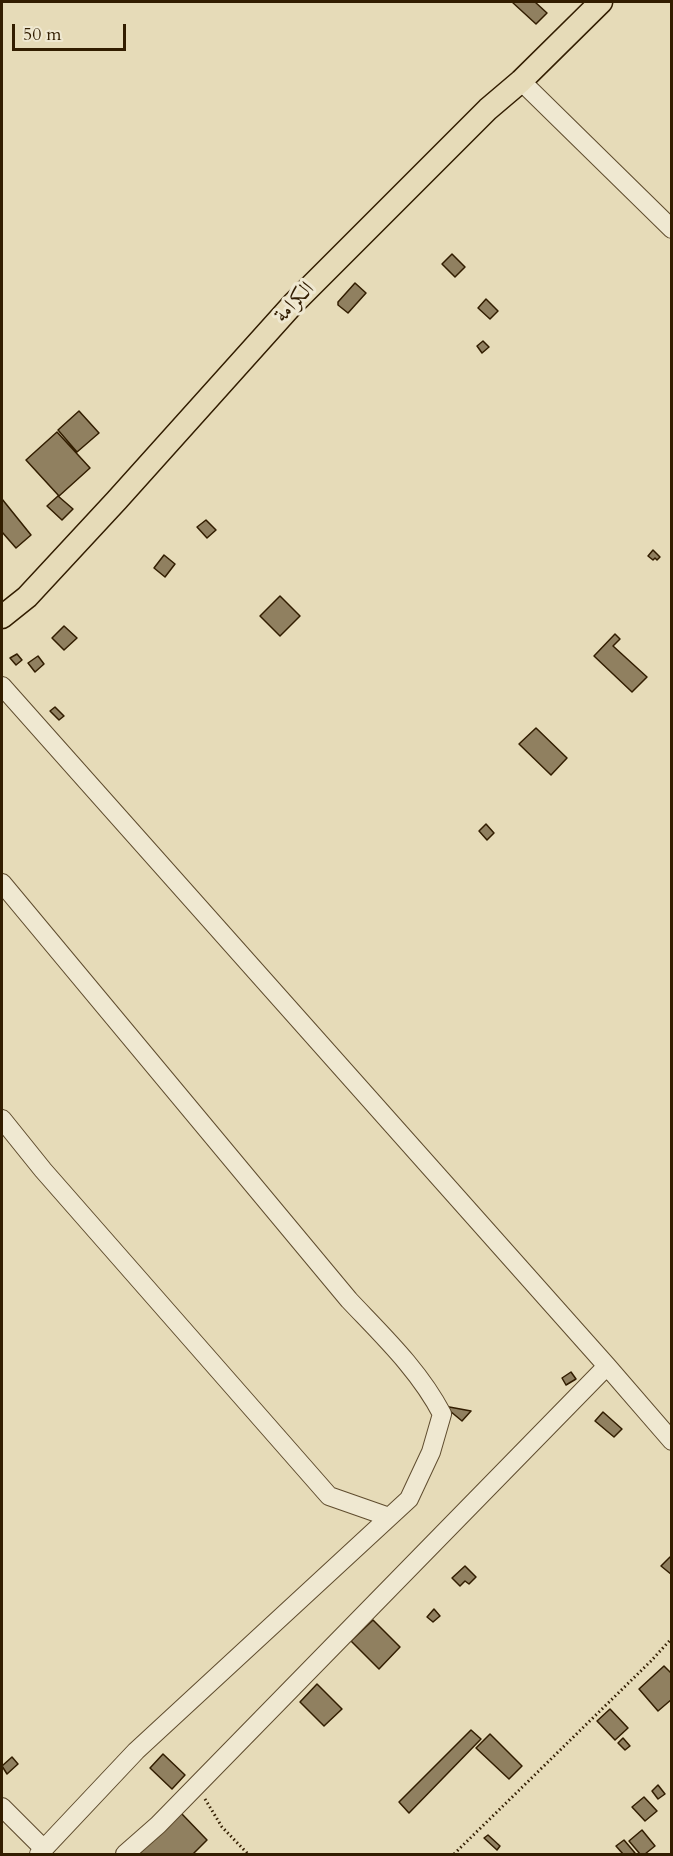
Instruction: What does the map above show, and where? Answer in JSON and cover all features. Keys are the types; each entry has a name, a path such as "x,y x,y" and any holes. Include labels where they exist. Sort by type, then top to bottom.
{"main road":[{"name":"الكرامة","path":"2,616 27,597 293,304 488,109 521,81 601,2"}],"street":[{"path":"521,81 672,230"},
{"path":"2,686 672,1442"},
{"path":"2,883 342,1291 402,1355 430,1391 442,1414 431,1452 409,1499 136,1751 41,1852 2,1807"},
{"path":"2,1119 51,1179 329,1496 389,1517"},
{"path":"125,1854 200,1783 607,1366"}],"path":[{"path":"453,1854 672,1638"},
{"path":"200,1783 206,1803 222,1827 248,1854"}],"building":[{"path":"512,2 535,2 547,13 536,24"},
{"path":"452,254 465,267 455,277 442,264"},
{"path":"355,283 366,293 348,313 338,305 338,302"},
{"path":"486,299 498,311 490,319 478,308"},
{"path":"483,341 489,347 482,353 477,346"},
{"path":"79,411 99,433 77,452 58,430"},
{"path":"57,432 90,468 59,496 26,460"},
{"path":"58,496 73,509 62,520 47,506"},
{"path":"2,499 31,535 16,548 2,532"},
{"path":"206,520 216,530 207,538 197,527"},
{"path":"653,550 660,557 657,560 648,556"},
{"path":"164,555 175,564 165,577 154,568"},
{"path":"280,596 300,616 280,636 260,616"},
{"path":"64,626 77,638 64,650 52,638"},
{"path":"615,634 620,639 613,646 647,677 632,692 594,656"},
{"path":"17,654 22,660 16,665 10,658"},
{"path":"38,656 44,664 35,672 28,663"},
{"path":"55,707 64,716 59,720 50,711"},
{"path":"536,728 567,758 551,775 519,744"},
{"path":"486,824 494,833 487,840 479,831"},
{"path":"571,1372 576,1379 566,1385 562,1378"},
{"path":"444,1406 471,1411 462,1421"},
{"path":"603,1412 622,1429 614,1437 595,1421"},
{"path":"670,1557 672,1559 672,1575 661,1566"},
{"path":"465,1566 476,1577 469,1584 465,1581 460,1586 452,1578"},
{"path":"434,1609 440,1616 433,1622 427,1617"},
{"path":"373,1620 400,1647 379,1669 351,1641"},
{"path":"664,1666 672,1674 672,1699 658,1711 639,1689"},
{"path":"317,1684 342,1709 324,1726 300,1702"},
{"path":"610,1709 628,1728 615,1740 597,1721"},
{"path":"471,1730 481,1739 409,1813 399,1802"},
{"path":"490,1734 522,1766 509,1779 476,1748"},
{"path":"623,1738 630,1746 625,1750 618,1743"},
{"path":"163,1754 185,1775 172,1789 150,1768"},
{"path":"12,1757 18,1764 7,1774 2,1766"},
{"path":"658,1785 665,1794 658,1799 652,1791"},
{"path":"644,1797 657,1811 645,1821 632,1807"},
{"path":"181,1813 207,1840 193,1854 137,1853"},
{"path":"642,1830 655,1846 645,1854 640,1854 629,1841"},
{"path":"488,1835 500,1846 497,1850 484,1838"},
{"path":"624,1840 635,1853 623,1854 616,1846"}]}
